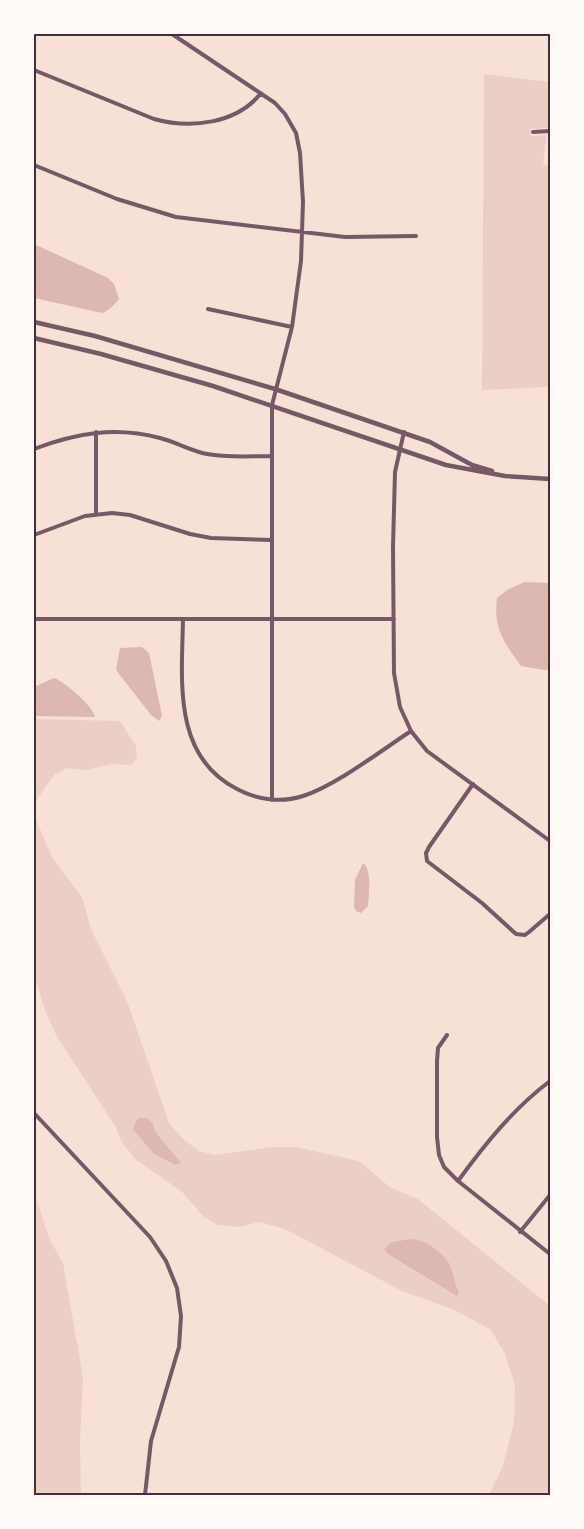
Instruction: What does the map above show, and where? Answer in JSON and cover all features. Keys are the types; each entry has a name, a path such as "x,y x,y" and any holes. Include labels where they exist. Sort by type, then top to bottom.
{"street":[{"path":"172,34 261,93 281,109 296,133 300,153 303,232 298,290 292,328 272,405 272,800"},
{"path":"34,70 154,119 176,124 202,123 227,117 249,104 261,93"},
{"path":"533,132 550,131"},
{"path":"34,165 117,199 164,214 189,219 345,236 416,236"},
{"path":"208,309 292,328"},
{"path":"34,322 95,336 275,389 404,432 430,442 472,465 505,476"},
{"path":"34,338 120,360 272,405 446,465 505,476 550,479"},
{"path":"34,449 69,436 96,432 142,434 180,444 206,454 221,456 272,456"},
{"path":"96,432 96,514"},
{"path":"404,432 395,472 395,686 400,707 411,731 427,751 550,841"},
{"path":"34,535 96,514 130,515 190,534 211,538 272,540"},
{"path":"34,619 394,619"},
{"path":"183,619 184,715 197,751 210,769 231,786 252,796 272,800 292,798 314,792 411,731"},
{"path":"473,784 429,847 426,853 427,861 482,903 516,934 525,935 550,914"},
{"path":"447,1035 438,1048 438,1137 439,1155 444,1167 458,1181 520,1232 550,1254"},
{"path":"458,1181 492,1137 526,1099 550,1081"},
{"path":"34,1114 150,1237 166,1261 177,1288 181,1316 179,1347 151,1441 145,1495"},
{"path":"520,1232 550,1195"}],"shaded area":[{"path":"484,74 550,82 550,125 548,128 530,129 531,136 547,135 543,164 550,166 550,387 482,390"},
{"path":"34,244 108,278 114,284 119,299 113,306 102,313 34,298"},
{"path":"525,582 550,583 550,669 544,670 521,666 505,642 498,626 497,598 507,590"},
{"path":"142,647 149,653 162,716 159,721 151,715 116,670 120,648"},
{"path":"54,678 78,695 90,707 95,717 34,716 34,687"},
{"path":"34,719 120,721 136,746 137,757 132,765 112,764 86,770 67,768 54,775 37,799 34,814"},
{"path":"34,815 52,857 82,897 91,929 127,1001 169,1123 183,1139 199,1151 215,1155 272,1147 296,1147 359,1161 391,1188 418,1199 550,1306 550,1495 489,1495 502,1468 514,1423 515,1385 505,1354 491,1330 455,1310 402,1291 285,1229 259,1222 240,1227 217,1225 203,1216 182,1192 135,1159 122,1142 115,1126 56,1035 45,1010 34,976"},
{"path":"363,863 368,870 369,889 368,906 361,913 356,911 354,907 355,880"},
{"path":"138,1118 146,1118 152,1122 156,1133 181,1163 175,1165 153,1153 133,1129"},
{"path":"34,1191 49,1238 63,1263 83,1377 80,1442 81,1495 34,1495"},
{"path":"411,1239 429,1245 446,1259 450,1264 459,1293 457,1296 388,1254 384,1249 392,1242"}]}
